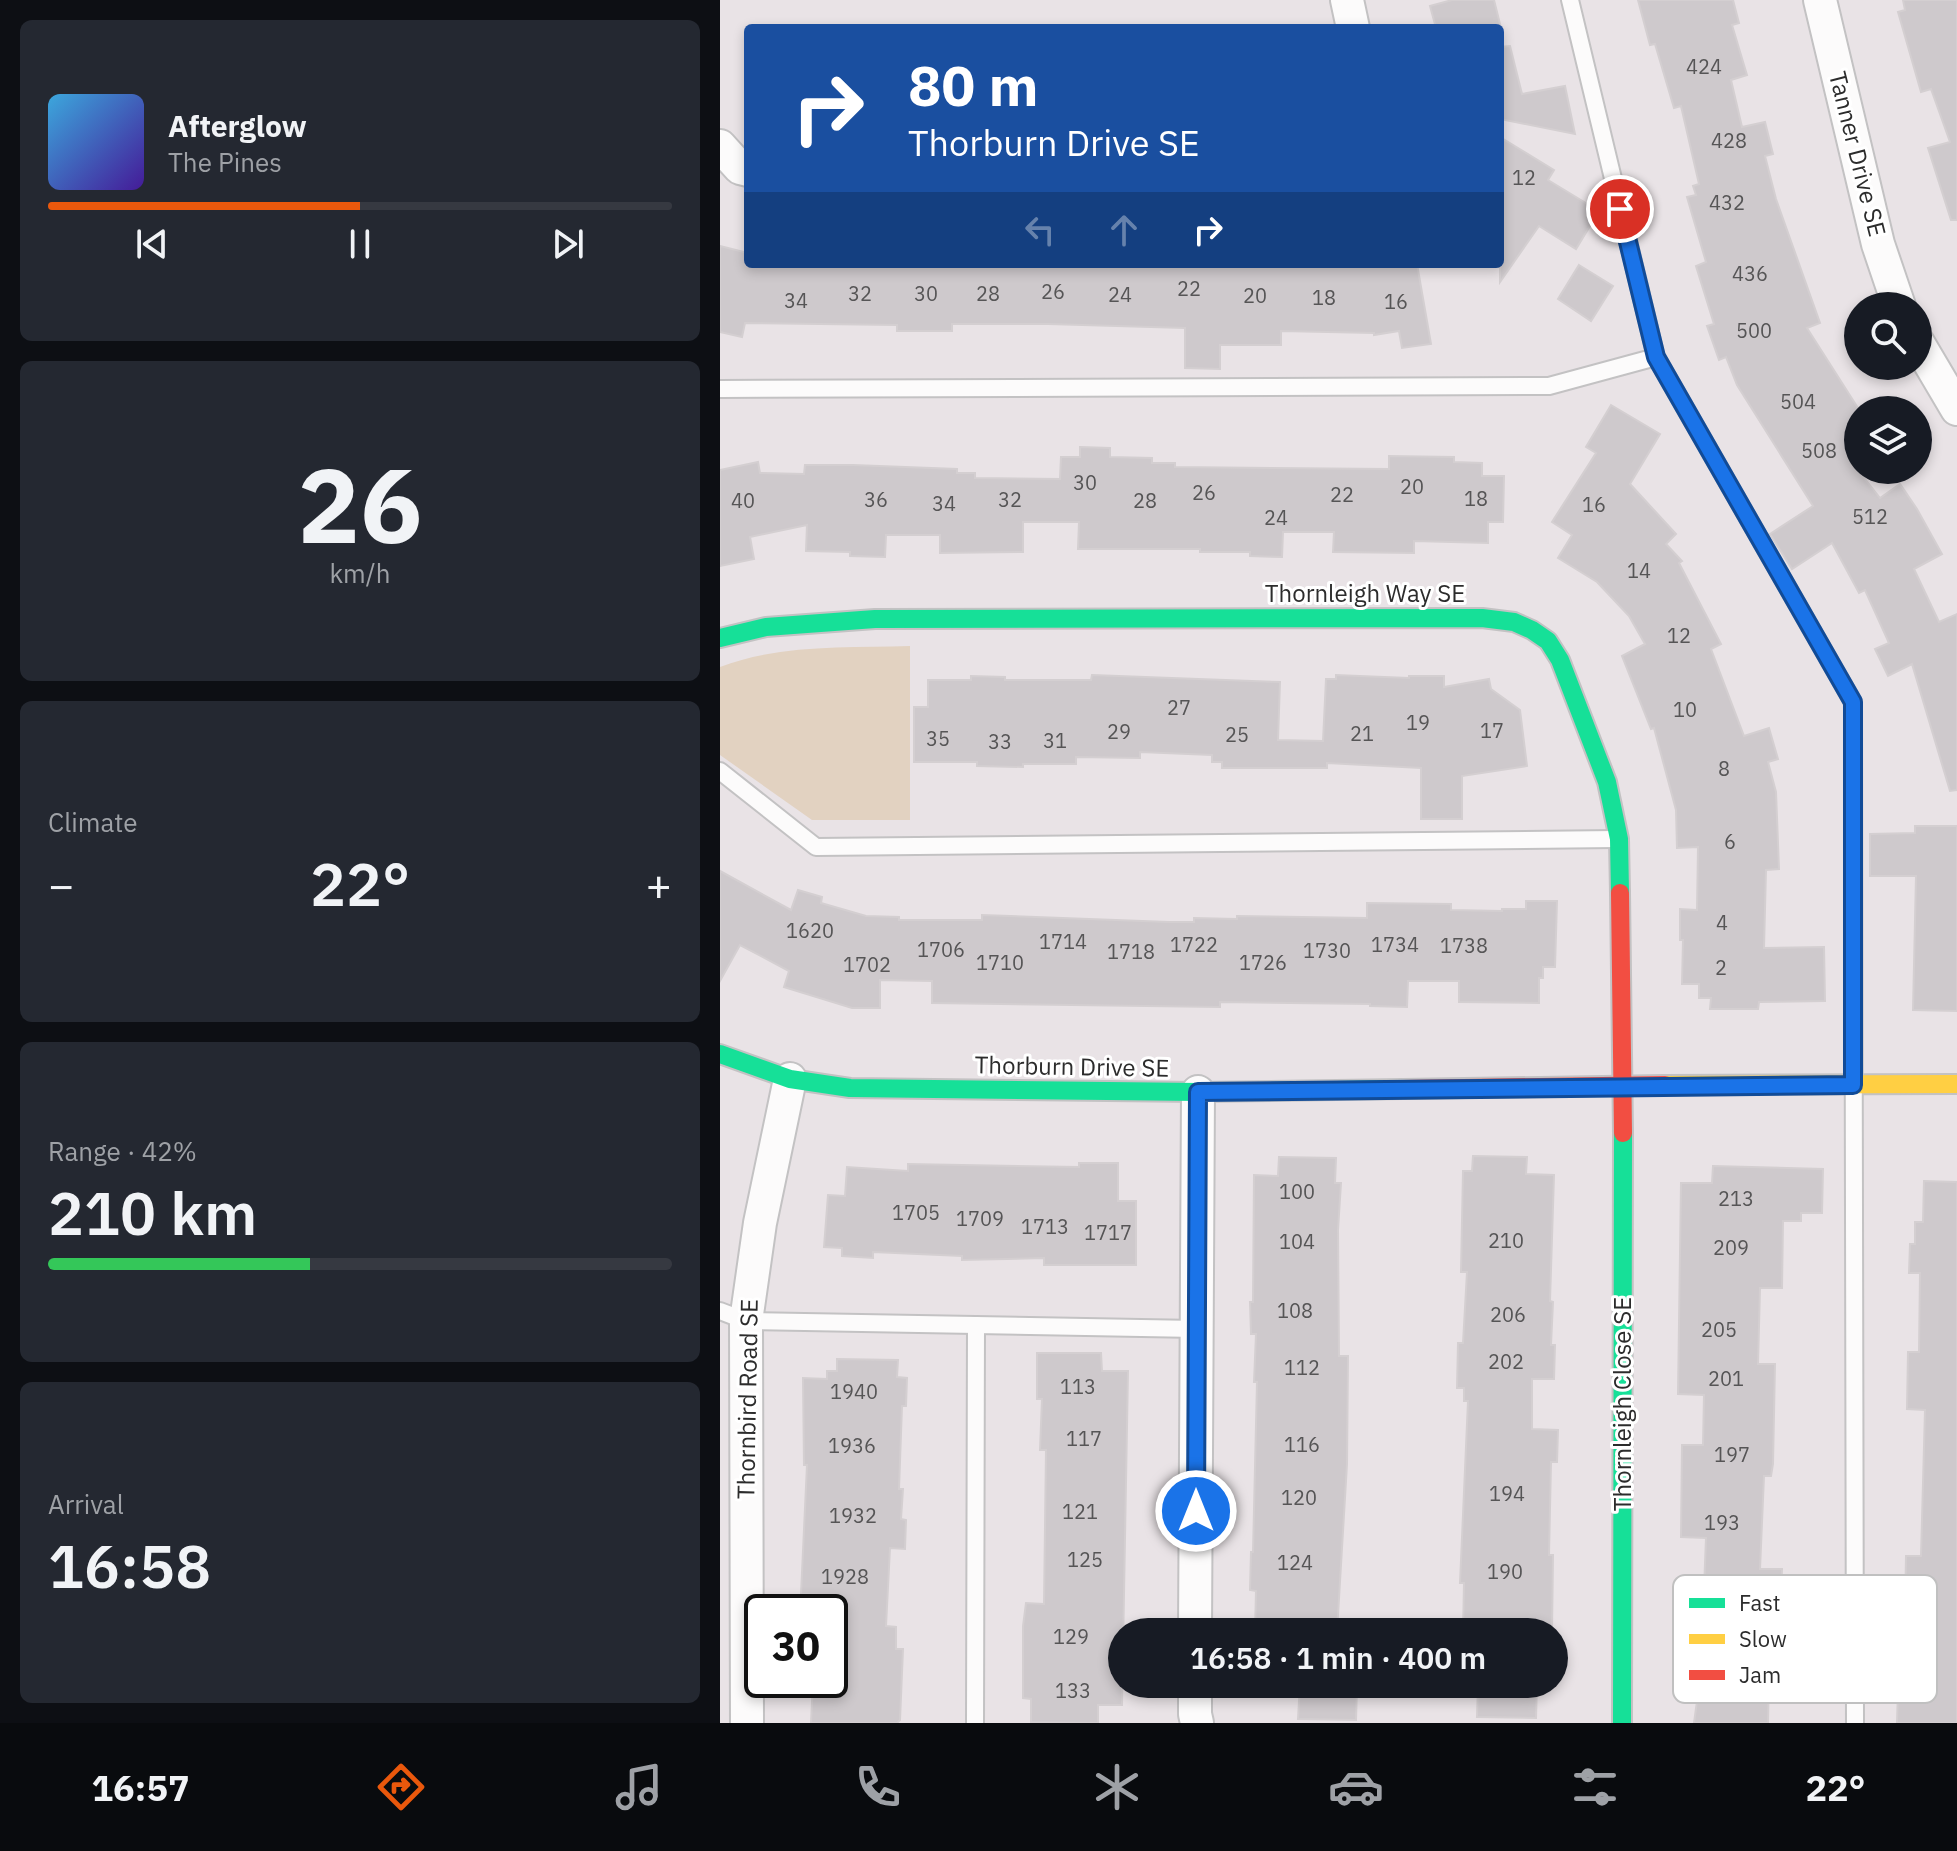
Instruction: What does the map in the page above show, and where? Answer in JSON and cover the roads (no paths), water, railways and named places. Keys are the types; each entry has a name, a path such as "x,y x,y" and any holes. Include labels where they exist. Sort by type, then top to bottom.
{"street":[{"path":"1347,0 1352,24"},
{"name":"Tanner Drive SE","path":"1820,0 1878,244 1894,292"},
{"path":"720,146 744,169"},
{"path":"1932,367 1957,409"},
{"name":"Thornleigh Way SE","path":"720,638 766,627 875,619 1482,618 1514,622 1532,630 1548,641 1560,660 1607,782 1619,839 1623,1085"},
{"name":"Thorburn Drive SE","path":"720,1054 790,1079 850,1088 1198,1092 1623,1085 1957,1084"},
{"name":"Thornbird Road SE","path":"747,1723 733,1316 760,1223 790,1079"},
{"name":"Thornleigh Close SE","path":"1622,1723 1623,1085"},
{"path":"1195,1618 1198,1092"},
{"path":"1195,1698 1197,1723"}],"lane":[{"path":"1570,0 1656,357 1853,702 1855,1575"},
{"path":"720,389 1549,386 1656,357"},
{"path":"720,771 816,847 1619,839"},
{"path":"733,1316 1197,1329"},
{"path":"975,1723 976,1325"},
{"path":"1855,1703 1855,1723"}]}
